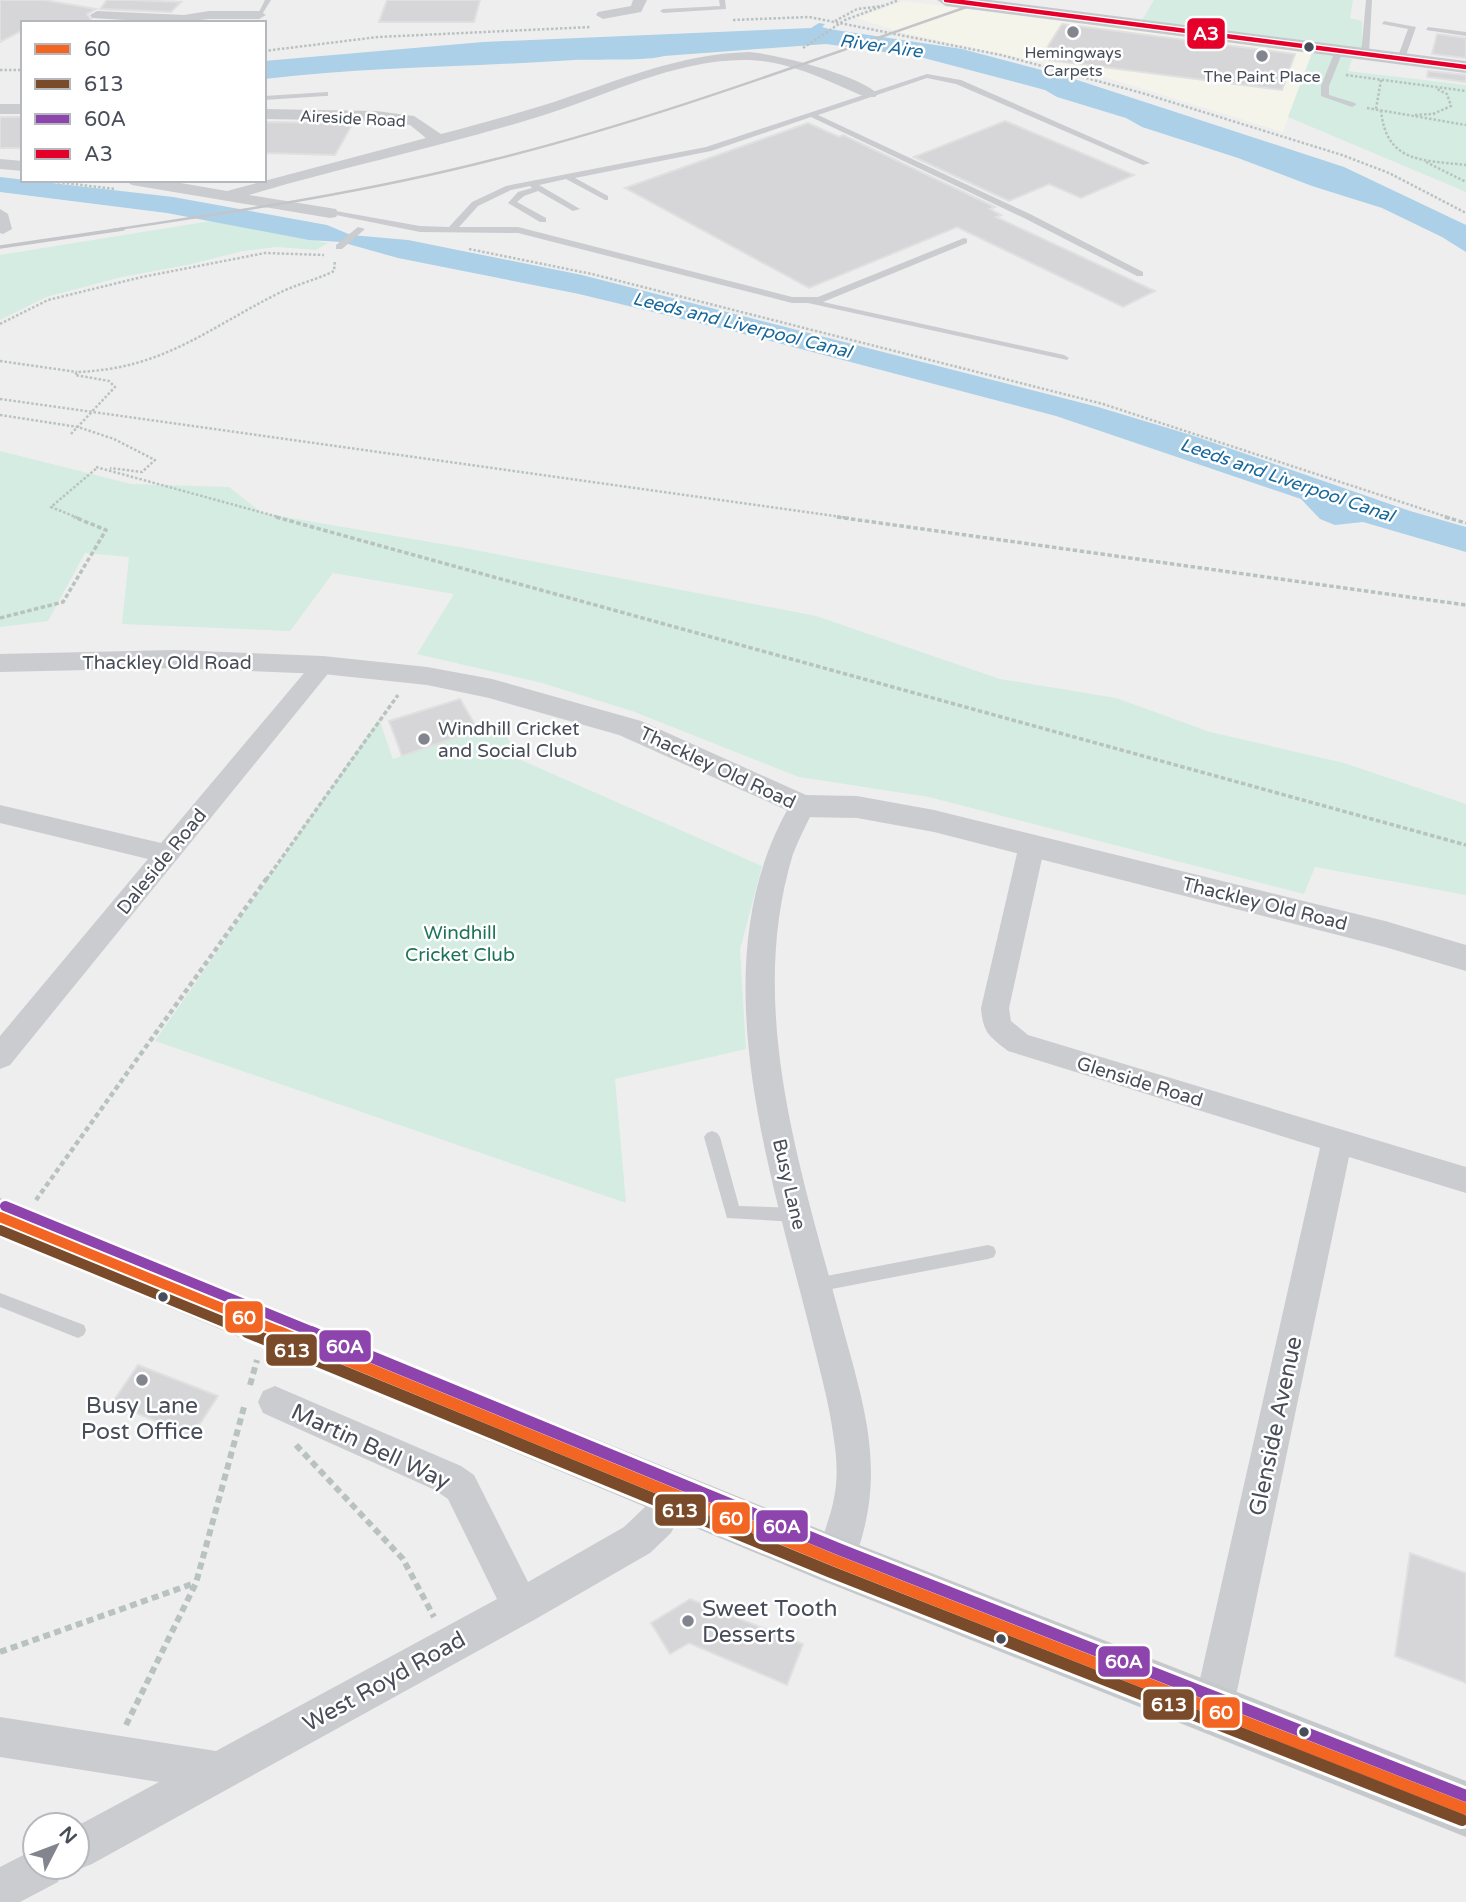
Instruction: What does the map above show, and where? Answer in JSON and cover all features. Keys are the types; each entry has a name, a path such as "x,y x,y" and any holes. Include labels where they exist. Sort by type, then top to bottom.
{"main road":[{"path":"946,0 1466,67"},
{"path":"9,1221 835,1561 1466,1809"}],"street":[{"path":"601,21 636,9 640,0"},
{"path":"97,15 184,19 209,15 259,15"},
{"path":"230,195 586,98 668,66 716,57 751,56 788,63 870,94"},
{"path":"0,108 21,109"},
{"name":"Aireside Road","path":"266,114 376,116 414,121 436,138"},
{"path":"0,164 21,166"},
{"path":"146,182 330,213"},
{"name":"Thackley Old Road","path":"0,663 175,659 323,665 412,674 492,689 630,727 802,806 858,807 934,821 1385,934 1466,958"},
{"name":"Daleside Road","path":"0,1057 323,665"},
{"name":"Busy Lane","path":"802,806 780,854 766,910 759,979 764,1067 797,1215 850,1422 854,1489 835,1561"},
{"path":"0,814 166,854"},
{"name":"Glenside Road","path":"1032,845 995,1008 997,1026 1017,1043 1466,1180"},
{"name":"Glenside Avenue","path":"1213,1710 1338,1142"},
{"name":"Martin Bell Way","path":"275,1402 448,1478 460,1487 521,1607"},
{"name":"West Royd Road","path":"91,1842 521,1607 637,1540 658,1520 673,1493"},
{"path":"0,1737 221,1772"}],"lane":[{"path":"259,15 268,0"},
{"path":"640,0 653,0"},
{"path":"663,11 724,8 722,0"},
{"path":"1365,54 1369,0"},
{"path":"1384,23 1412,27 1402,59"},
{"path":"1428,29 1466,34"},
{"path":"1339,51 1325,86 1325,96 1352,105"},
{"path":"452,229 468,210 484,198 529,183 708,149 927,76 958,82 1146,163"},
{"path":"266,98 325,94"},
{"path":"812,116 1027,216 1140,274"},
{"path":"566,176 605,198"},
{"path":"529,183 576,209"},
{"path":"539,188 521,194 512,203 542,220"},
{"path":"330,213 420,229 518,230 792,300 819,300 964,241"},
{"path":"339,247 361,229"},
{"path":"804,300 1064,358"},
{"path":"712,1137 733,1213 797,1215"},
{"path":"816,1285 988,1252"},
{"path":"0,1300 78,1330"}],"path":[{"path":"867,0 872,5"},
{"path":"808,45 845,20 899,0"},
{"path":"835,22 843,13 872,5 883,6"},
{"path":"734,20 809,17 1001,54 1142,93 1342,155 1389,173 1466,213"},
{"path":"266,51 378,37 601,21"},
{"path":"0,70 21,70"},
{"path":"1331,73 1466,92"},
{"path":"1376,109 1381,80"},
{"path":"1407,116 1433,114 1451,106 1447,94 1430,86"},
{"path":"1352,105 1466,125"},
{"path":"1381,110 1383,127 1391,145 1466,182"},
{"path":"1422,160 1466,165"},
{"path":"457,247 592,274 1103,404 1466,523"},
{"path":"0,324 48,300 250,255 317,254 330,256 336,262 334,271 280,293 186,347 126,369 104,373 77,372 0,361"},
{"path":"71,434 115,387 109,381 75,375 77,372"},
{"path":"0,399 1466,605"},
{"path":"0,415 78,427 114,439 155,460 142,472 96,467 51,507 106,530 63,602 0,618"},
{"path":"96,467 1466,845"},
{"path":"9,1221 412,674"},
{"path":"111,1756 196,1583 266,1327"},
{"path":"275,1402 277,1426 403,1559 450,1645"},
{"path":"0,1653 196,1583"}],"shaded area":[{"path":"904,1 1312,53 1283,132 1088,72 903,33 857,18"}],"green space":[{"path":"1154,0 1353,0 1350,18 1362,21 1362,49 1142,20"},
{"path":"1312,53 1352,59 1348,71 1466,85 1466,192 1288,117"},
{"path":"211,221 328,243 316,250 277,247 243,251 122,277 46,297 0,320 0,255"},
{"path":"0,451 131,484 229,487 262,513 459,547 816,616 1000,679 1116,698 1210,732 1344,763 1466,804 1466,895 1315,867 1304,894 929,797 799,777 632,711 542,683 417,654 454,594 333,573 290,631 122,624 129,557 85,553 48,621 0,627"},
{"name":"Windhill Cricket Club","path":"379,719 393,759 498,722 521,760 762,866 740,950 746,1049 615,1079 626,1203 155,1041"}],"water":[{"name":"River Aire","path":"819,23 825,24 822,27 829,29 962,49 1068,77 1344,167 1466,225 1466,252 1442,237 1382,208 1142,127 1126,118 1057,97 1045,90 920,57 826,44 647,59 380,70 266,79 266,61 483,42 811,28"},
{"name":"Leeds and Liverpool Canal","path":"0,177 21,179 21,182 43,182 173,197 327,225 351,235 408,240 582,275 1098,407 1191,435 1410,511 1466,527 1466,552 1363,522 1335,525 1320,519 1301,499 1056,416 736,332 579,294 398,258 341,242 309,240 167,213 0,192"}],"building":[{"path":"0,0 44,0 96,9 87,14 92,21 21,21 21,31 0,42"},
{"path":"107,0 181,2 171,12 100,9"},
{"path":"387,0 480,0 474,22 379,22"},
{"path":"1062,24 1295,54 1282,90 1040,59"},
{"path":"1437,34 1466,38 1466,58 1432,54"},
{"path":"1428,71 1466,75 1466,82 1427,77"},
{"path":"0,117 21,117 21,148 0,148"},
{"path":"1005,121 1134,175 1081,198 1049,184 1009,201 914,157"},
{"path":"266,122 353,123 335,155 266,153"},
{"path":"808,123 839,137 843,135 995,207 990,209 1001,215 996,217 1155,291 1123,307 957,227 809,288 625,188"},
{"name":"Windhill Cricket and Social Club","path":"460,699 478,730 402,756 389,721"},
{"path":"138,1365 218,1396 192,1436 112,1403"},
{"path":"1410,1553 1466,1573 1466,1683 1395,1656"},
{"path":"690,1599 803,1644 787,1685 689,1643 670,1654 651,1623"}],"railway":[{"path":"112,230 350,191 492,160 680,106 987,0"},
{"path":"0,247 123,229"}],"transit line":[{"name":"A3","path":"946,0 1466,67"},
{"name":"60A","path":"5,1206 841,1550 1466,1796"},
{"name":"60","path":"0,1217 836,1561 1466,1809"},
{"name":"613","path":"0,1230 831,1572 1462,1820"}],"place":[{"name":"Hemingways Carpets","path":"1073,32"},
{"name":"The Paint Place","path":"1262,56"},
{"name":"Windhill Cricket and Social Club","path":"424,739"},
{"name":"Busy Lane Post Office","path":"142,1380"},
{"name":"Sweet Tooth Desserts","path":"688,1621"}]}
